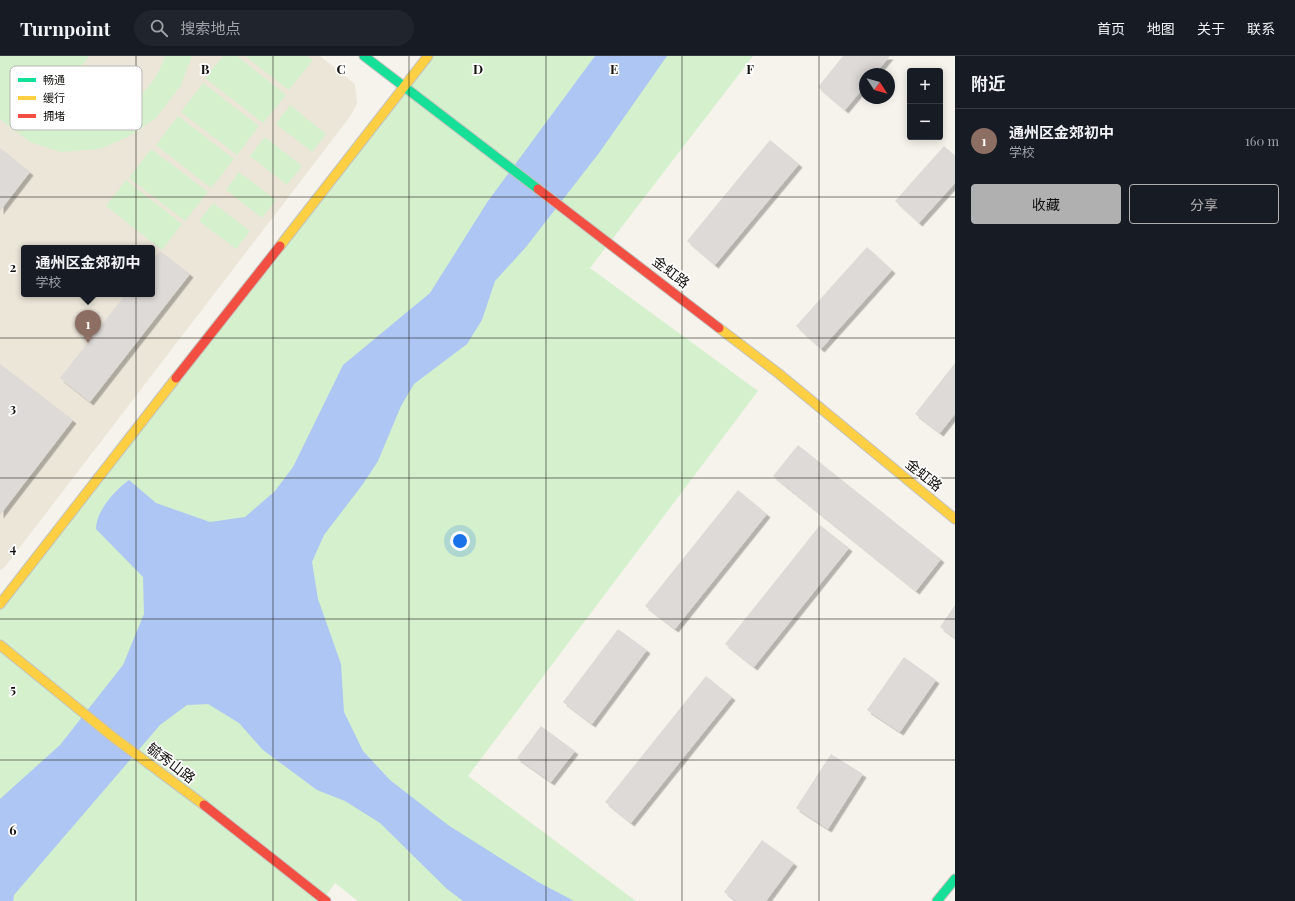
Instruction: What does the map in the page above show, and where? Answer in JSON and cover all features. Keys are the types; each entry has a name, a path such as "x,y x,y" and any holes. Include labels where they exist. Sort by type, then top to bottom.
{"street":[{"name":"金虹路","path":"364,56 778,374 955,518"},
{"path":"0,604 428,56"},
{"name":"毓秀山路","path":"0,645 139,757 204,805 326,901"},
{"path":"937,901 955,879"}],"shaded area":[{"path":"0,56 320,56 355,84 357,104 349,118 4,568 0,570"}],"green space":[{"path":"0,56 89,56 82,66 10,66 10,127 0,119"},
{"path":"165,56 192,56 181,85 156,118 142,128 142,94 154,79"},
{"path":"223,56 237,56 286,95 263,123 205,78"},
{"path":"245,56 307,56 313,60 289,90"},
{"path":"428,56 753,56 590,268 758,391 468,776 636,901 358,901 335,883 322,901 0,901 0,604"},
{"path":"203,83 259,126 237,155 181,112"},
{"path":"290,105 326,134 312,152 276,124"},
{"path":"178,116 234,159 211,188 156,145"},
{"path":"14,130 138,130 128,137 100,149 61,152 30,142"},
{"path":"265,137 302,166 287,185 250,156"},
{"path":"151,149 208,192 185,221 129,178"},
{"path":"239,172 276,200 262,218 226,190"},
{"path":"126,180 182,224 162,250 106,206"},
{"path":"213,203 250,231 236,249 199,221"}],"water":[{"path":"595,56 667,56 599,153 526,247 495,281 482,320 467,344 414,384 401,406 378,461 363,484 324,535 312,562 318,599 341,664 344,712 363,751 390,780 448,825 538,882 574,901 463,901 447,889 380,823 345,801 317,790 263,750 239,723 208,704 187,705 160,725 14,895 13,901 0,901 0,799 60,745 123,665 144,614 143,577 96,529 99,515 107,502 118,489 129,480 156,503 210,522 245,517 275,491 293,467 343,365 430,293 488,201"}],"building":[{"path":"843,56 890,56 880,68 859,68 859,93 845,110 818,87"},
{"path":"770,140 799,164 715,265 687,241"},
{"path":"944,146 955,156 955,183 919,223 895,201"},
{"path":"0,148 30,172 0,211"},
{"path":"867,247 892,270 821,349 796,326"},
{"path":"160,251 190,274 90,402 60,378 124,297 155,297 155,257"},
{"path":"955,363 955,414 940,433 915,414"},
{"path":"0,364 73,420 0,515"},
{"path":"798,445 941,559 916,591 773,476"},
{"path":"738,490 767,514 675,629 645,606"},
{"path":"820,525 849,548 754,667 725,644"},
{"path":"955,605 955,638 940,627"},
{"path":"618,629 647,650 592,724 563,702"},
{"path":"904,657 936,680 900,732 867,710"},
{"path":"706,676 732,697 631,823 605,802"},
{"path":"541,726 575,751 551,782 517,758"},
{"path":"831,754 863,774 828,829 796,808"},
{"path":"762,840 794,863 766,901 736,901 724,892"}],"traffic: fast":[{"path":"364,56 538,189"},
{"path":"937,901 955,879"}],"traffic: slow":[{"path":"280,246 428,56"},
{"path":"719,328 778,373 955,519"},
{"path":"0,604 176,378"},
{"path":"0,645 113,737 204,805"}],"traffic: jam":[{"path":"538,189 719,328"},
{"path":"176,378 280,246"},
{"path":"204,805 326,901"}],"place":[{"name":"通州区金郊初中","path":"88,343"}]}
